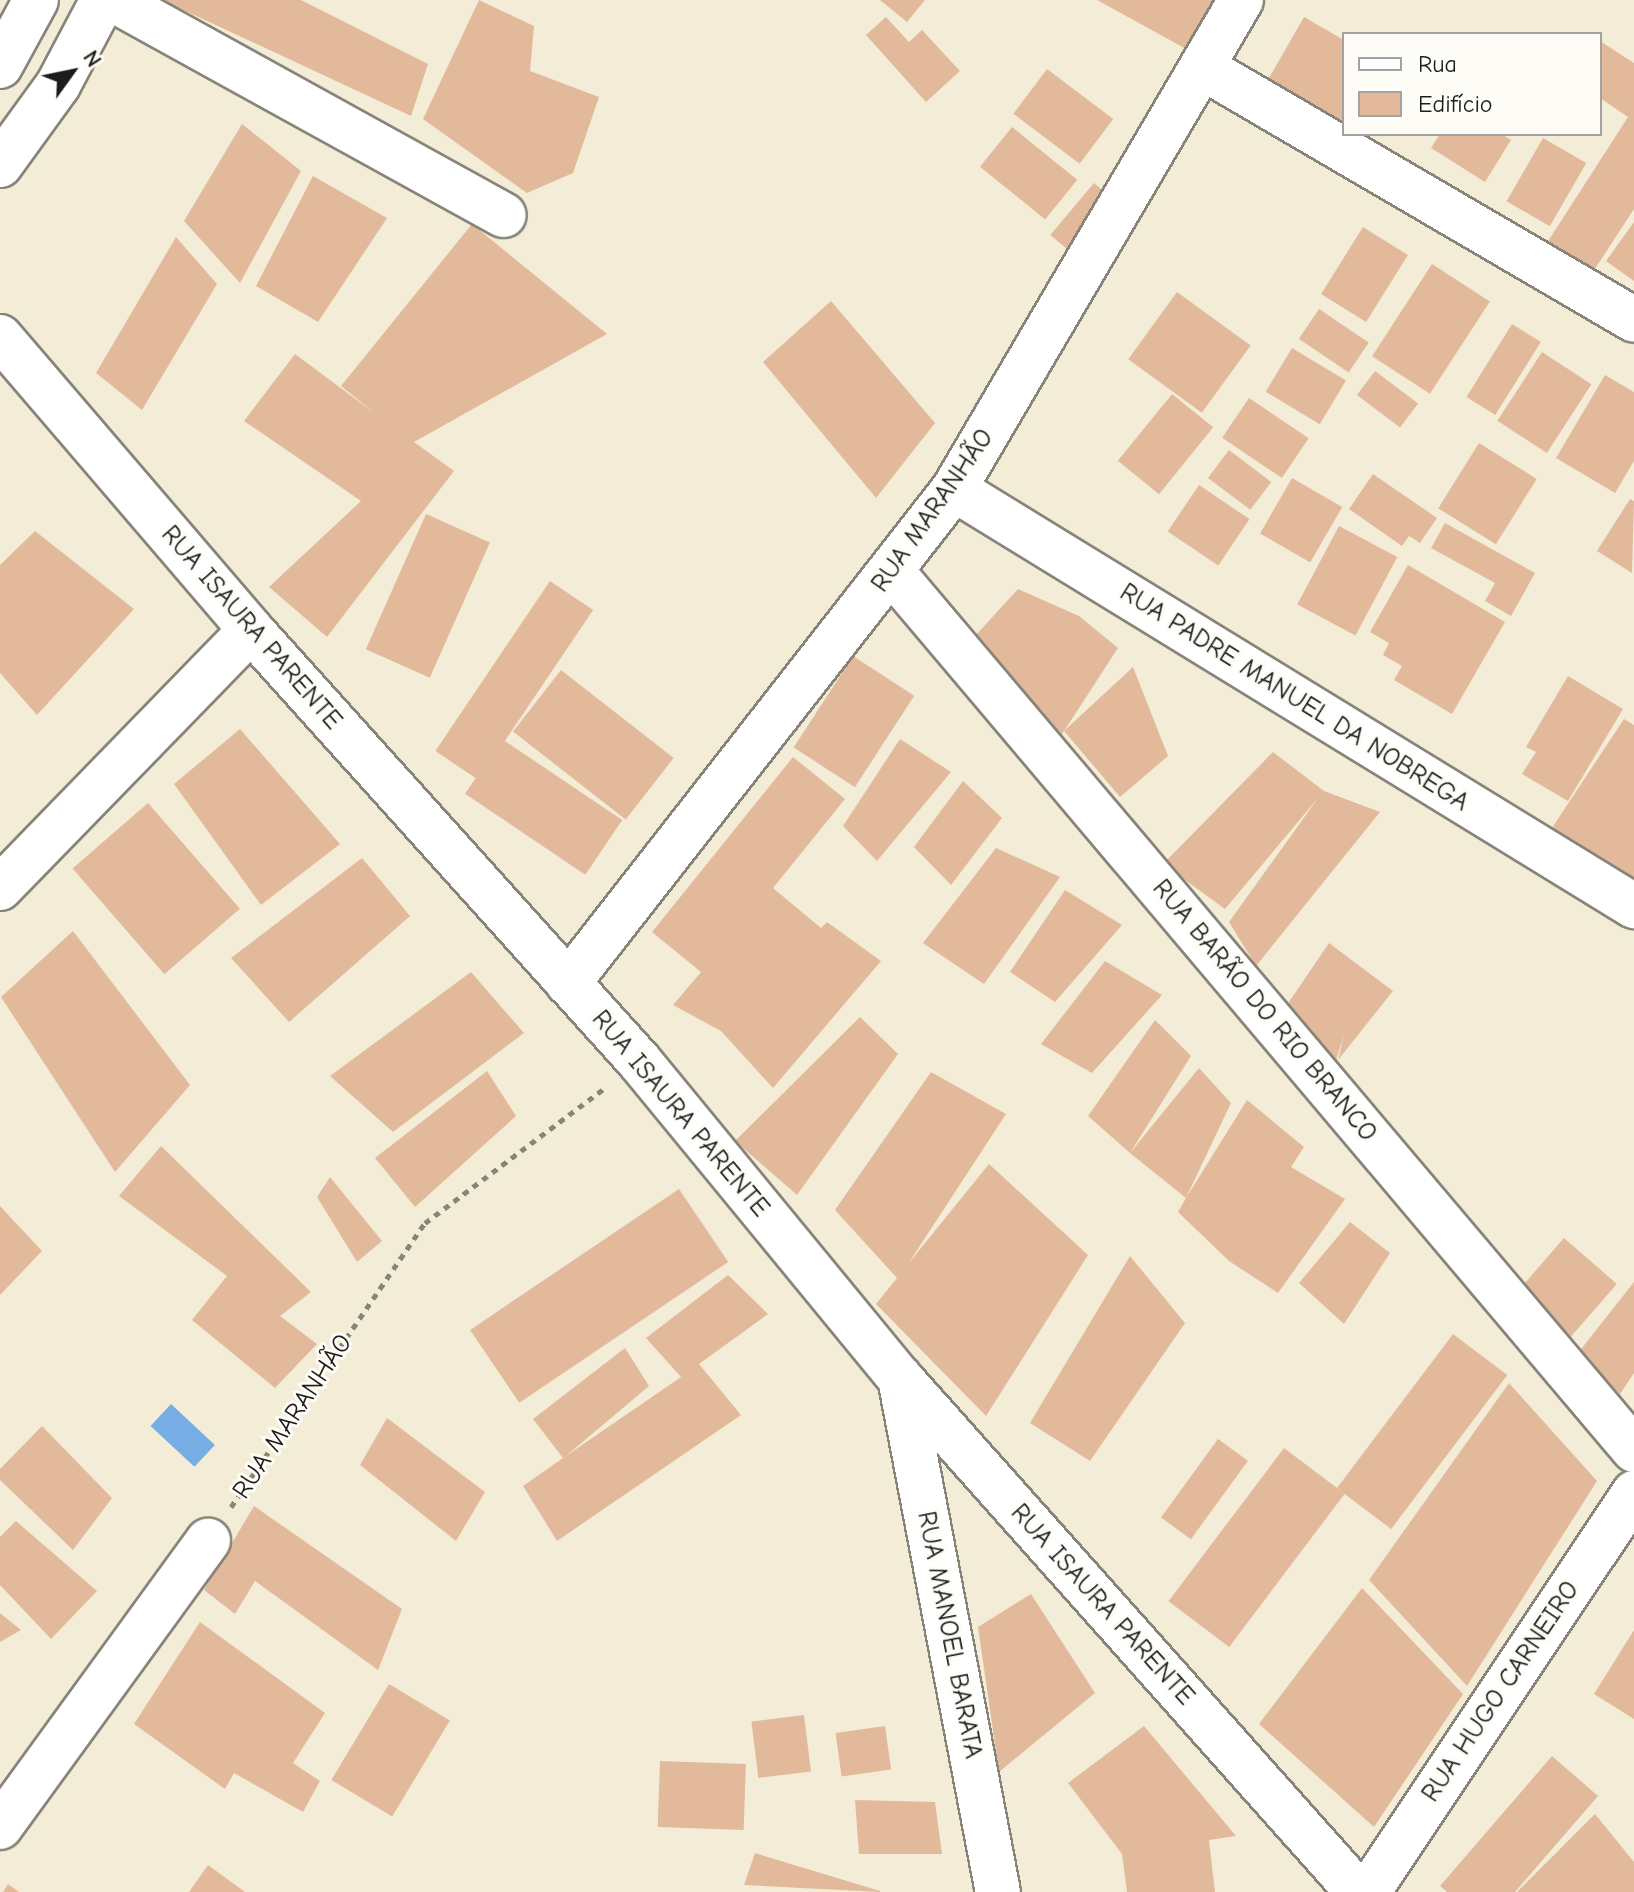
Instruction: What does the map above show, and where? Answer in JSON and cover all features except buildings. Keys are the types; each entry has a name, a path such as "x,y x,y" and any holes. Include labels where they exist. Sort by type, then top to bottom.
{"street":[{"path":"0,66 36,0"},
{"path":"0,165 58,85 103,0"},
{"path":"114,0 504,215"},
{"name":"RUA MARANHÃO","path":"568,983 893,573 954,489 1205,69 1241,0"},
{"path":"1205,69 1634,320"},
{"name":"RUA ISAURA PARENTE","path":"0,337 251,630 640,1062 900,1378 1358,1892"},
{"name":"RUA PADRE MANUEL DA NOBREGA","path":"954,489 1634,906"},
{"name":"RUA BARÃO DO RIO BRANCO","path":"893,573 1634,1450"},
{"path":"0,888 251,630"},
{"name":"RUA MANOEL BARATA","path":"900,1378 998,1892"},
{"name":"RUA HUGO CARNEIRO","path":"1368,1892 1634,1493"},
{"path":"0,1827 208,1541"}],"path":[{"name":"RUA MARANHÃO","path":"208,1541 425,1223 640,1062"}],"water":[{"path":"171,1404 215,1445 194,1467 151,1426"}]}
